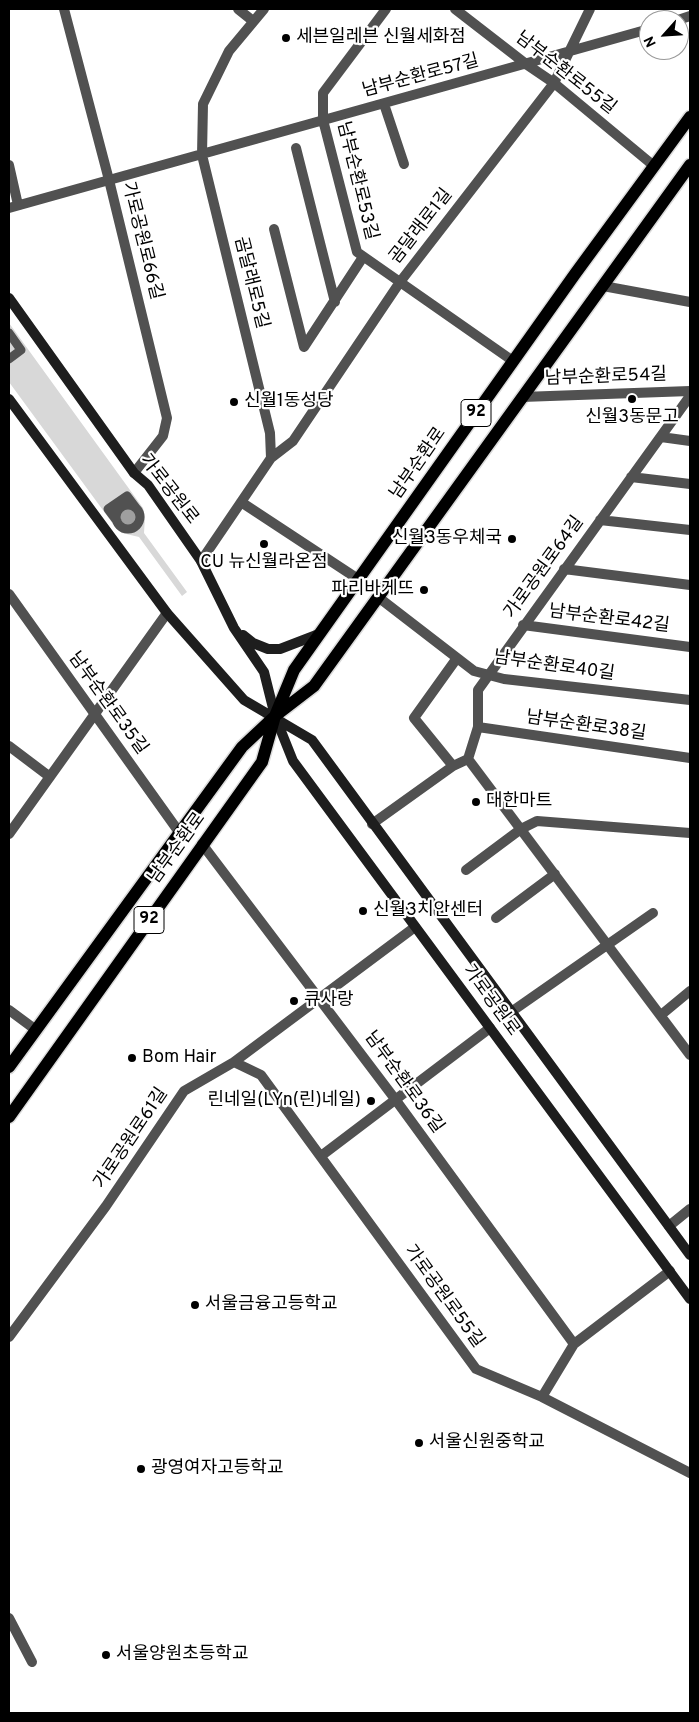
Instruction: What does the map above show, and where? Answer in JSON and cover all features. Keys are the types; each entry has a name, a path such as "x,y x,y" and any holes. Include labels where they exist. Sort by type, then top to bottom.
{"main road":[{"name":"남부순환로","path":"9,1117 262,762 275,716 294,670 513,361 690,117"},
{"name":"남부순환로","path":"9,1067 242,747 275,716 314,686 690,165"},
{"name":"가로공원로","path":"9,298 134,473 148,485 200,561 234,628 264,672 275,716 293,762 690,1299"},
{"name":"가로공원로","path":"9,398 167,613 244,700 275,716 312,740 690,1255"},
{"path":"234,628 253,643 268,649 280,649 296,645 320,633"}],"street":[{"name":"가로공원로66길","path":"64,9 109,180 167,418 163,436 134,473"},
{"path":"238,9 253,21"},
{"name":"곰달래로5길","path":"264,9 229,51 203,104 202,155 270,433 271,458"},
{"name":"남부순환로53길","path":"386,9 323,93 323,120 356,252 513,361"},
{"name":"남부순환로55길","path":"455,9 526,64 554,83 654,166"},
{"name":"곰달래로1길","path":"271,458 293,441 400,282 554,83 590,9"},
{"name":"남부순환로57길","path":"109,180 639,32"},
{"path":"384,104 404,164"},
{"path":"296,148 335,302"},
{"path":"9,165 13,206 109,180"},
{"path":"274,229 304,347 363,257"},
{"path":"603,286 690,302"},
{"path":"9,333 21,350 9,359"},
{"name":"남부순환로54길","path":"522,397 690,391"},
{"name":"가로공원로64길","path":"468,759 478,727 478,690 690,396"},
{"path":"660,437 690,441"},
{"path":"200,561 271,458"},
{"path":"631,477 690,484"},
{"path":"241,502 358,580"},
{"path":"128,505 136,508 139,515 136,525 125,528 117,521 116,513 121,507 128,505"},
{"path":"600,520 690,530"},
{"path":"564,569 690,584"},
{"name":"남부순환로35길","path":"9,594 179,832"},
{"name":"남부순환로40길","path":"378,597 474,672 504,679 690,700"},
{"path":"9,834 96,715 167,613"},
{"name":"남부순환로42길","path":"523,626 690,647"},
{"path":"454,766 414,718 457,658"},
{"name":"남부순환로38길","path":"478,727 690,758"},
{"path":"9,746 50,777"},
{"path":"372,824 454,766 468,759 690,1055"},
{"path":"466,870 521,829 537,821 690,833"},
{"name":"남부순환로36길","path":"202,844 396,1099 574,1344"},
{"path":"496,918 555,874"},
{"name":"가로공원로","path":"511,1012 653,913"},
{"name":"가로공원로61길","path":"9,1337 106,1206 184,1092 234,1062 415,926"},
{"path":"660,1015 690,991"},
{"path":"9,1010 36,1030"},
{"path":"321,1156 490,1028"},
{"name":"가로공원로55길","path":"234,1062 261,1075 476,1369 542,1397 690,1473"},
{"path":"669,1226 690,1210"},
{"path":"542,1397 574,1344 670,1272"},
{"path":"9,1618 32,1662"}],"shaded area":[{"path":"9,323 143,508 145,517 144,533 187,592 182,596 139,537 122,533 116,528 9,382"},
{"path":"128,509 136,517 128,525 120,517"}],"place":[{"name":"세븐일레븐 신월세화점","path":"286,38"},
{"name":"신월3동문고","path":"632,399"},
{"name":"신월1동성당","path":"234,402"},
{"name":"신월3동우체국","path":"512,539"},
{"name":"CU 뉴신월라온점","path":"264,544"},
{"name":"파리바게뜨","path":"424,590"},
{"name":"대한마트","path":"476,802"},
{"name":"신월3치안센터","path":"363,911"},
{"name":"큐사랑","path":"294,1001"},
{"name":"Bom Hair","path":"132,1058"},
{"name":"린네일(LYn(린)네일)","path":"371,1101"},
{"name":"서울금융고등학교","path":"195,1305"},
{"name":"서울신원중학교","path":"419,1443"},
{"name":"광영여자고등학교","path":"141,1469"},
{"name":"서울양원초등학교","path":"106,1655"}]}
